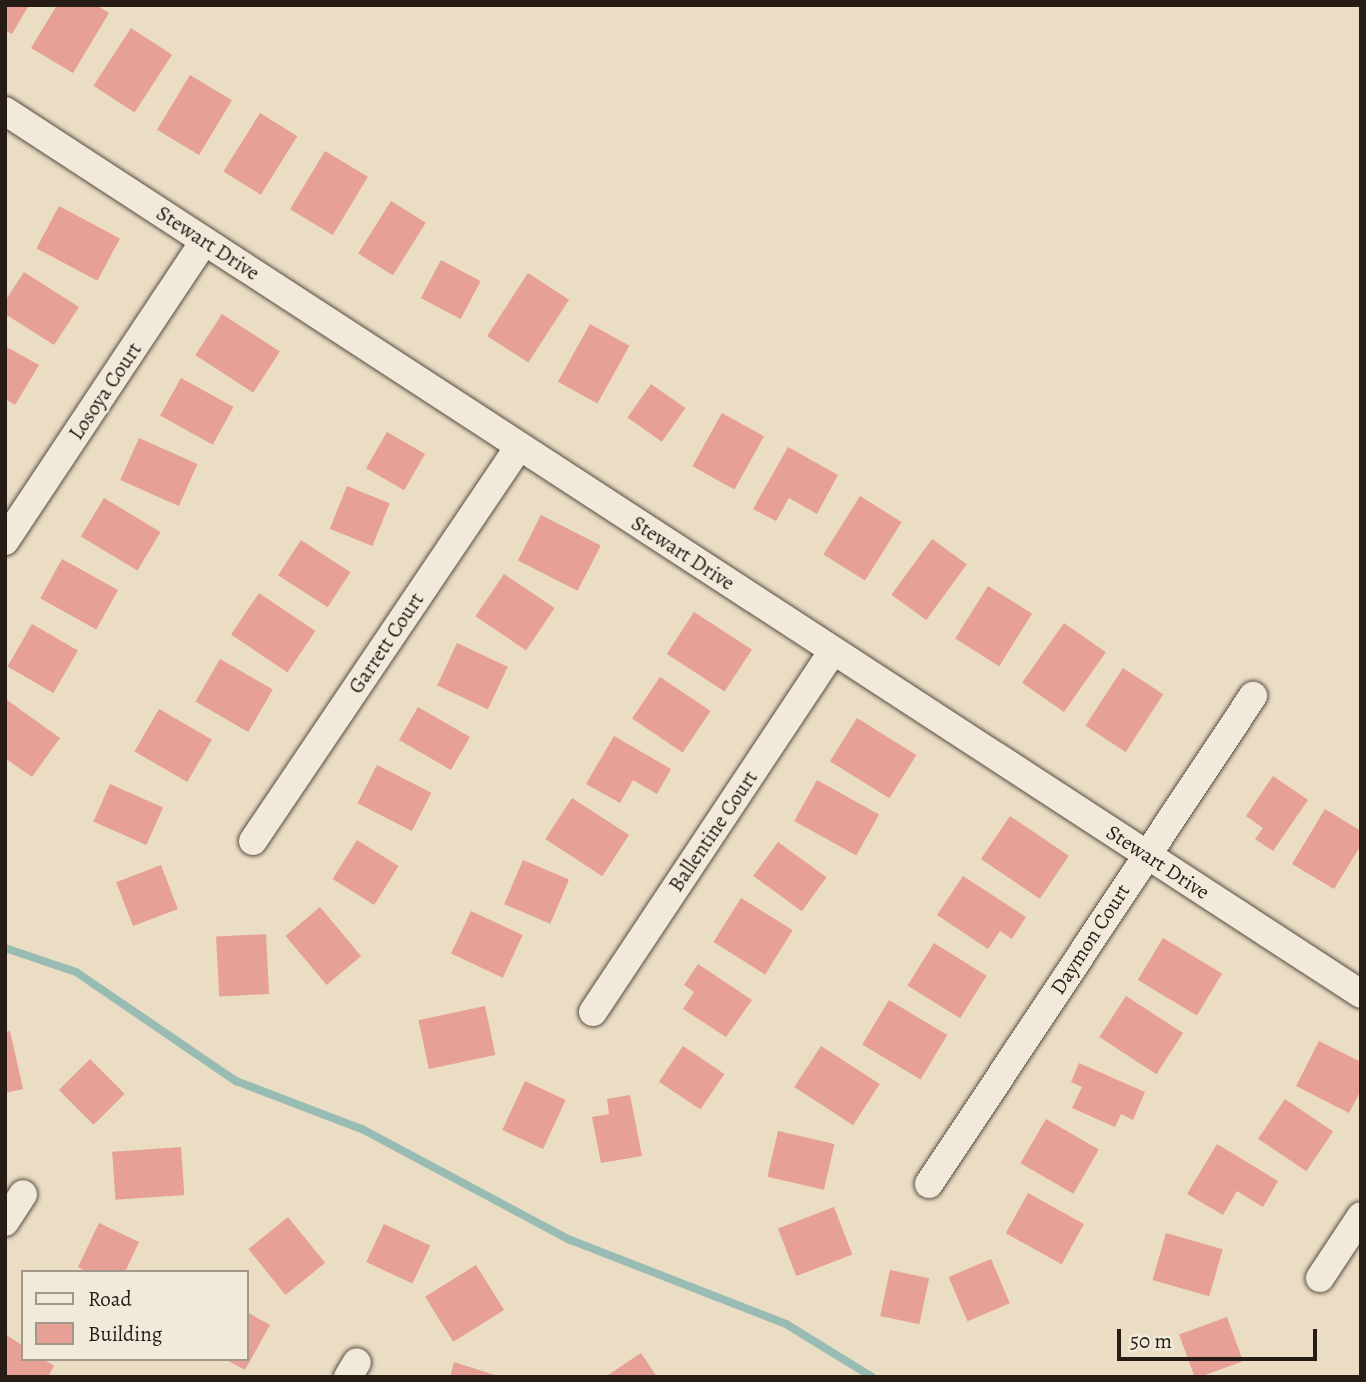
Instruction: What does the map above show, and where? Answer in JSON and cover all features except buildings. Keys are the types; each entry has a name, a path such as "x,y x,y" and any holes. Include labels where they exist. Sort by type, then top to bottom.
{"street":[{"name":"Stewart Drive","path":"5,111 1361,994"},
{"name":"Losoya Court","path":"5,541 204,241"},
{"name":"Garrett Court","path":"253,841 519,446"},
{"name":"Ballentine Court","path":"593,1012 834,651"},
{"name":"Daymon Court","path":"929,1184 1253,696"},
{"path":"5,1222 23,1194"},
{"path":"1320,1278 1361,1216"}],"waterway":[{"path":"5,948 76,972 236,1081 362,1129 568,1239 786,1324 872,1377"}]}
